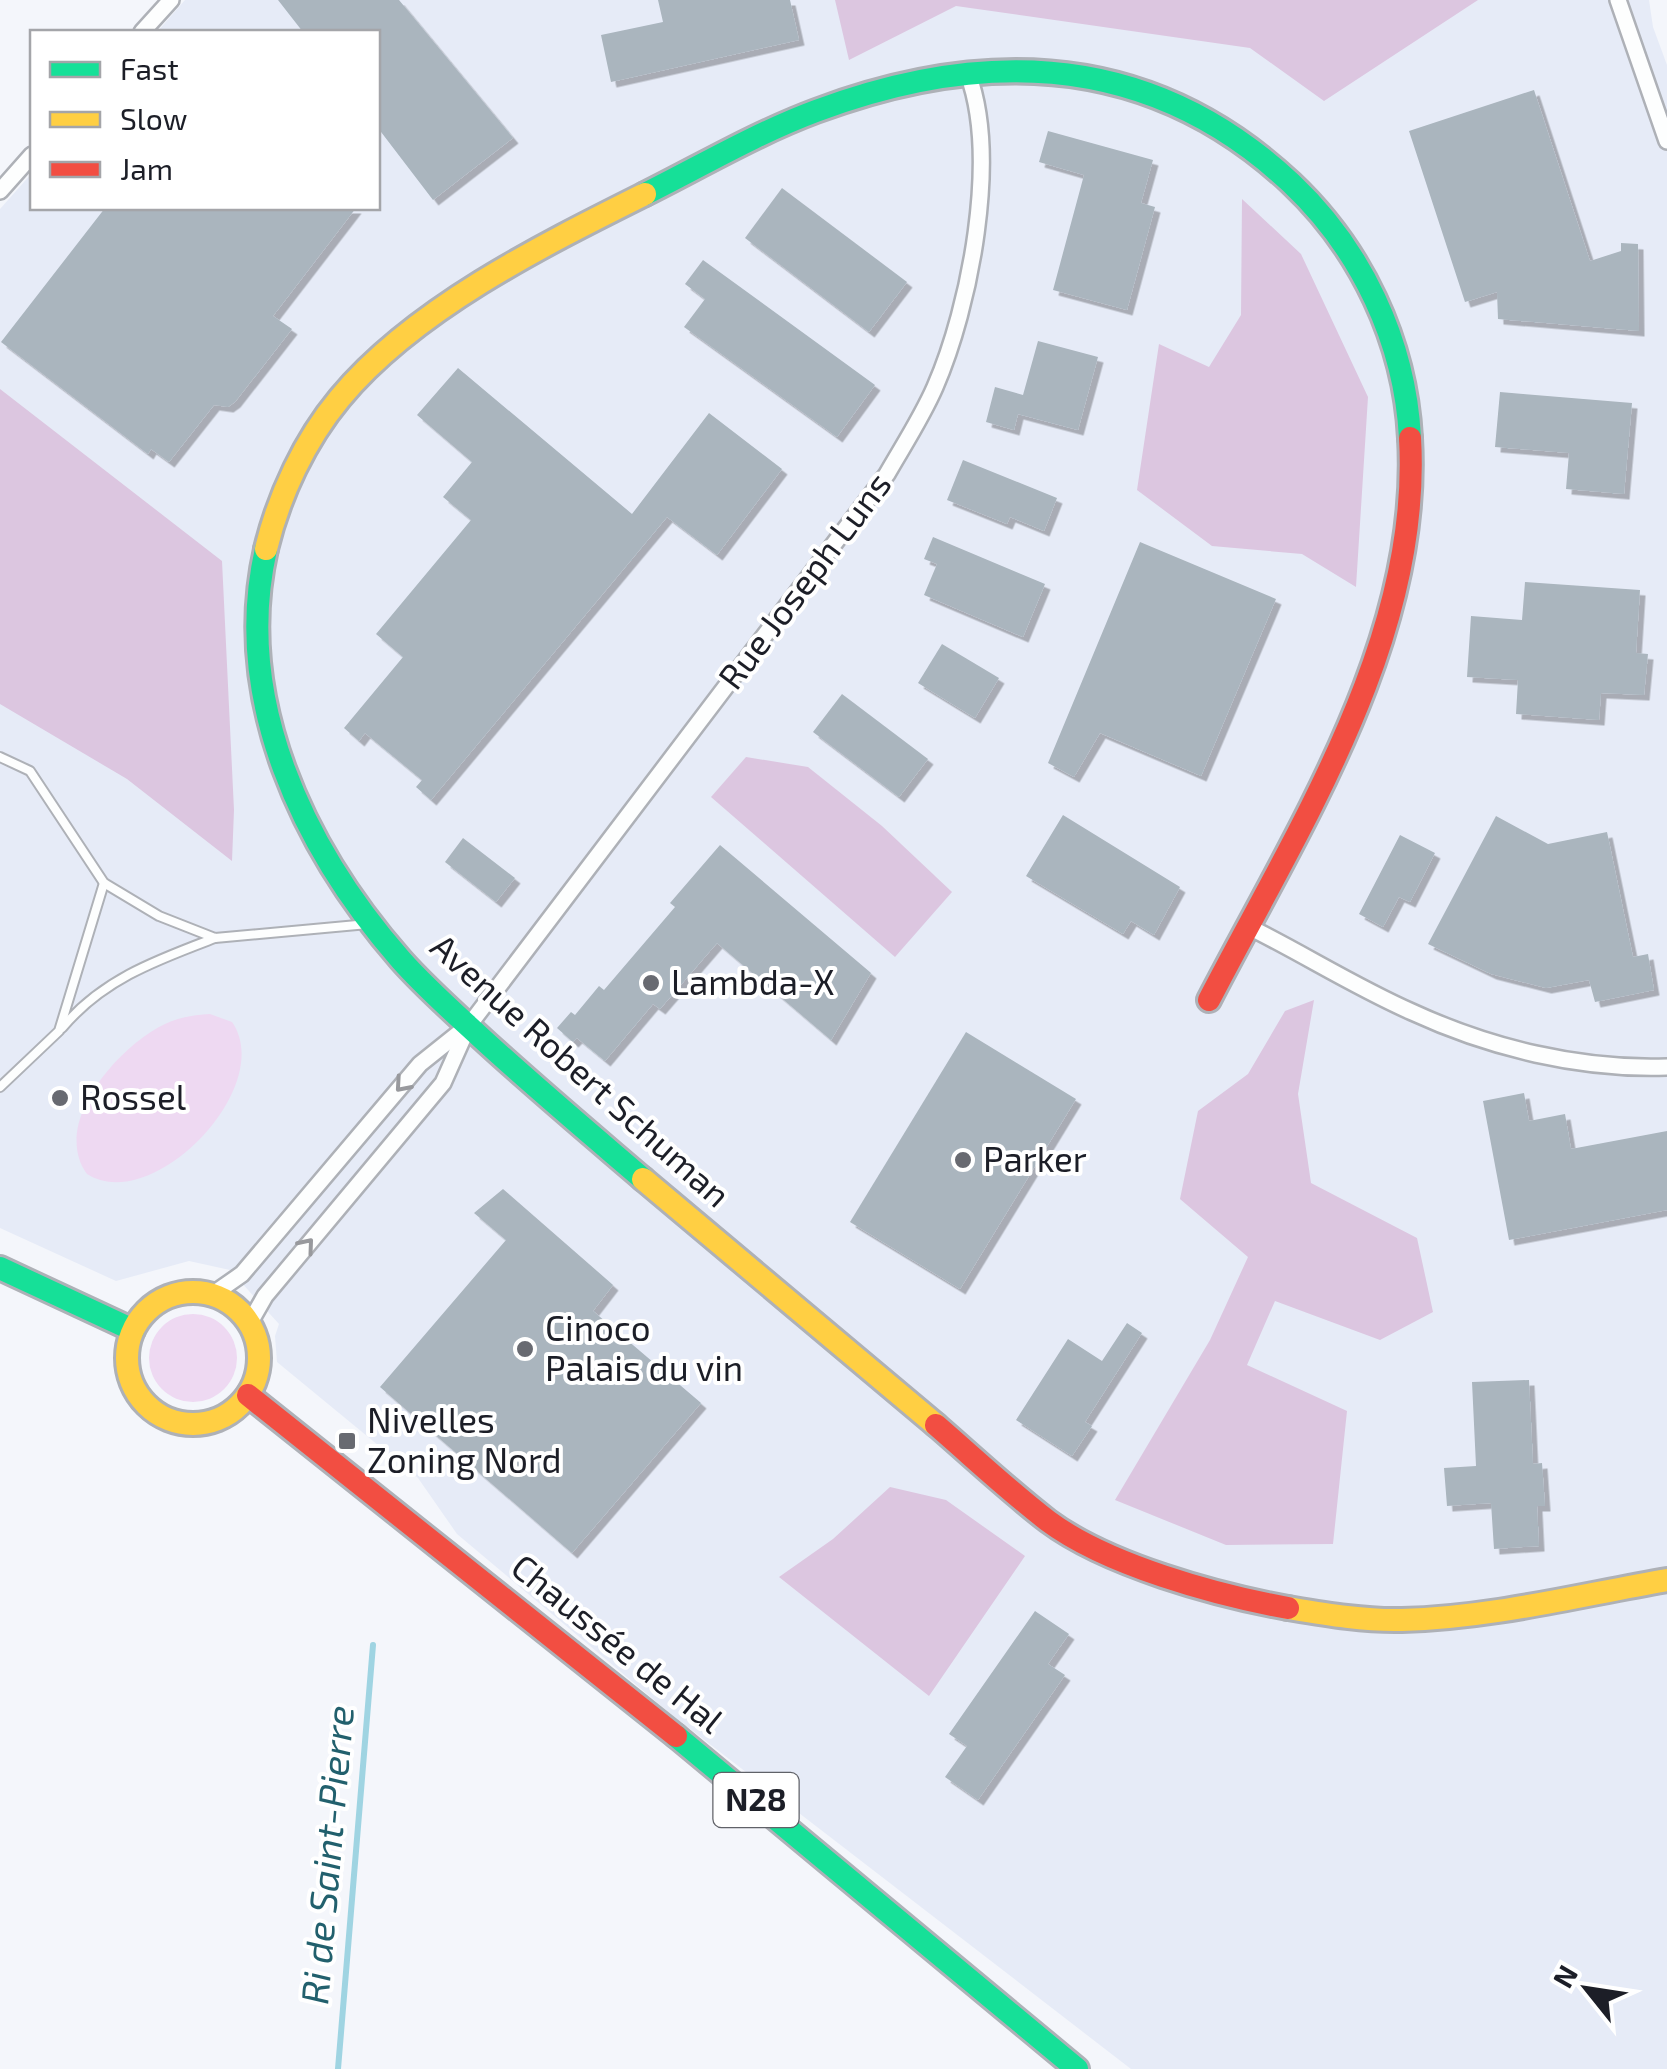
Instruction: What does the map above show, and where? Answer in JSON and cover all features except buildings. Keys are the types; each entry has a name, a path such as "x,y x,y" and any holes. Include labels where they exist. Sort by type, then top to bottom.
{"street":[{"path":"144,30 171,0"},
{"path":"1618,0 1667,141"},
{"name":"Avenue Robert Schuman","path":"1209,1000 1334,759 1393,606 1406,527 1411,459 1406,396 1396,358 1379,306 1338,232 1291,180 1205,116 1159,96 1061,71 968,74 885,90 814,112 583,224 495,272 426,320 375,362 338,400 286,487 270,535 258,598 258,656 269,730 288,784 323,853 372,923 419,980 517,1072 1051,1524 1104,1554 1176,1583 1292,1610 1399,1620 1523,1607 1667,1580"},
{"name":"Rue Joseph Luns","path":"249,1324 265,1296 443,1083 470,1024 887,474 934,388 960,313 978,216 980,146 968,74"},
{"path":"0,191 30,157"},
{"path":"1247,926 1412,1012 1515,1050 1590,1062 1667,1067"},
{"name":"Rue Joseph Luns","path":"212,1295 242,1274 420,1064 470,1024"},
{"path":"0,1268 133,1330"},
{"path":"184,1293 212,1295 238,1310 249,1324 258,1354 256,1376 248,1395 224,1416 184,1424 150,1409 136,1392 128,1372 127,1350 133,1330 154,1304 184,1293"},
{"name":"Chaussée de Hal","path":"248,1395 755,1800 1077,2069"}],"lane":[{"path":"0,757 30,771 104,883 159,916 214,938"},
{"path":"59,1031 104,883"},
{"path":"0,1087 106,986 142,966 214,938 372,923"}],"shaded area":[{"path":"185,0 1649,0 1653,27 1667,65 1667,2069 1131,2069 672,1715 457,1534 418,1478 277,1362 275,1336 279,1324 230,1270 189,1261 116,1281 0,1228 0,209 30,175 30,210 380,210 380,30 159,30"},
{"path":"835,0 1478,0 1324,101 1250,48 956,6 849,60"},
{"path":"1242,199 1301,254 1368,397 1356,587 1302,554 1212,546 1137,490 1159,344 1209,367 1241,315"},
{"path":"0,389 222,561 234,810 232,861 127,779 0,704"},
{"path":"746,757 808,767 882,826 952,892 895,957 711,797"},
{"path":"1314,1000 1298,1094 1311,1183 1417,1238 1433,1312 1380,1340 1275,1301 1247,1365 1347,1411 1333,1544 1226,1545 1115,1500 1210,1340 1248,1257 1180,1199 1198,1111 1248,1074 1285,1011"},
{"path":"210,1014 232,1022 241,1049 238,1079 223,1109 201,1138 174,1161 144,1177 114,1182 87,1174 78,1154 77,1132 95,1088 111,1067 147,1034 165,1024"},
{"path":"193,1314 224,1327 237,1358 224,1389 193,1402 162,1389 149,1358 162,1327"},
{"path":"890,1487 946,1500 1025,1556 929,1696 779,1577 833,1539"}],"waterway":[{"name":"Ri de Saint-Pierre","path":"338,2069 373,1645"}],"traffic: fast":[{"path":"645,194 772,129 880,90 943,77 1005,71 1066,74 1125,86 1182,108 1238,140 1316,209 1358,267 1389,332 1406,402 1410,438"},
{"path":"266,549 258,605 259,661 268,715 284,769 334,870 366,916 419,979 643,1179"},
{"path":"0,1268 133,1330"},
{"path":"676,1736 1077,2069"}],"traffic: slow":[{"path":"266,549 278,509 305,450 327,414 370,366 442,308 482,282 645,194"},
{"path":"643,1179 936,1425"},
{"path":"193,1292 218,1297 239,1312 254,1333 259,1358 254,1383 239,1404 218,1419 193,1424 168,1419 147,1404 132,1383 127,1358 132,1333 147,1312 168,1297 193,1292"},
{"path":"1288,1608 1373,1619 1435,1618 1667,1580"}],"traffic: jam":[{"path":"1209,1000 1315,800 1375,659 1396,586 1408,513 1410,438"},
{"path":"248,1395 676,1736"},
{"path":"936,1425 1034,1510 1072,1537 1163,1576 1288,1608"}],"place":[{"name":"Lambda-X","path":"651,983"},
{"name":"Rossel","path":"60,1098"},
{"name":"Parker","path":"963,1160"},
{"name":"Cinoco Palais du vin","path":"525,1349"},
{"name":"Nivelles Zoning Nord","path":"347,1441"}]}
